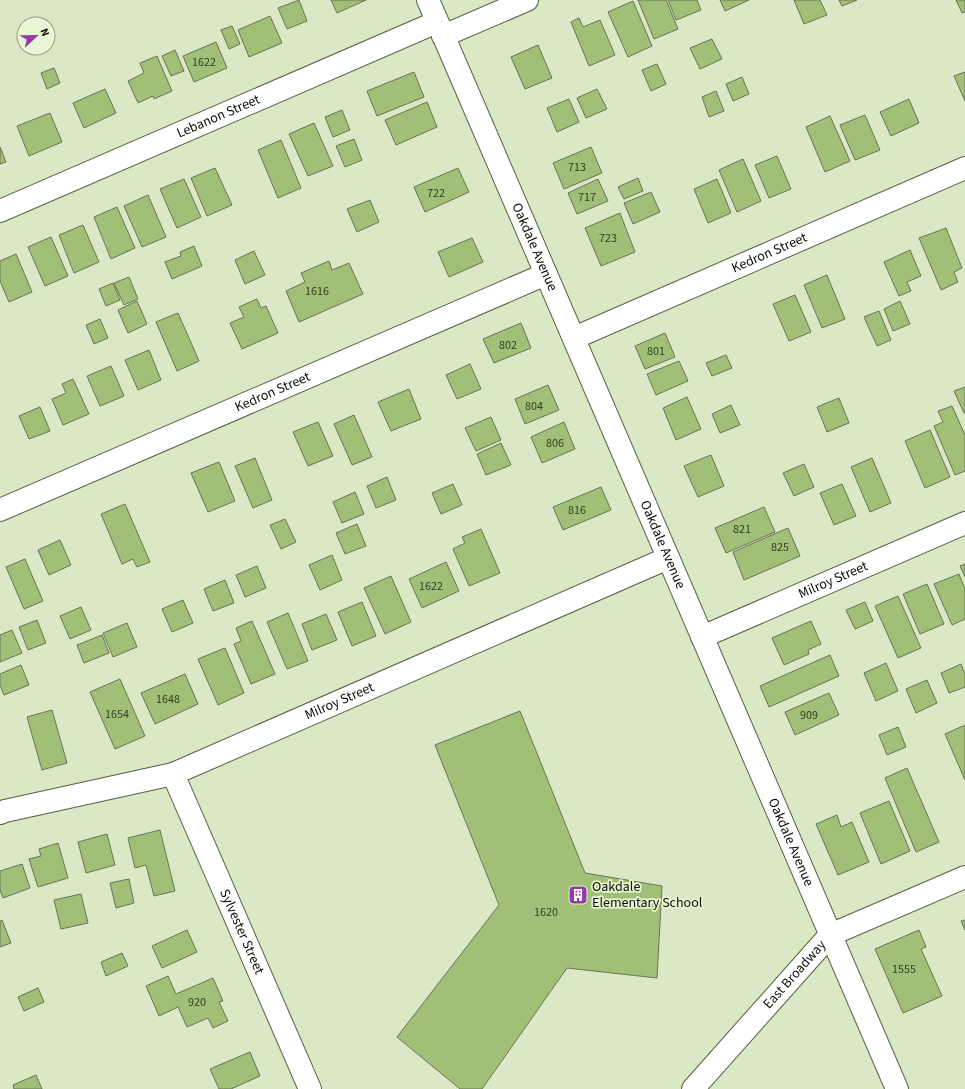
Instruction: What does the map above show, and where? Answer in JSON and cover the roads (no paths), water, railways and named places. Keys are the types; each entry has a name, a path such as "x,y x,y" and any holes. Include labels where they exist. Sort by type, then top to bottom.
{"street":[{"name":"Oakdale Avenue","path":"428,0 896,1089"},
{"name":"Lebanon Street","path":"0,211 440,29 527,0"},
{"name":"Kedron Street","path":"574,338 965,168"},
{"name":"Kedron Street","path":"0,510 546,274"},
{"name":"Milroy Street","path":"702,637 965,523"},
{"name":"Milroy Street","path":"2,807 173,774 668,558"},
{"name":"Sylvester Street","path":"173,774 310,1089"},
{"name":"East Broadway","path":"694,1089 830,935 965,877"}],"place":[{"name":"Oakdale Elementary School","path":"578,895"}]}
